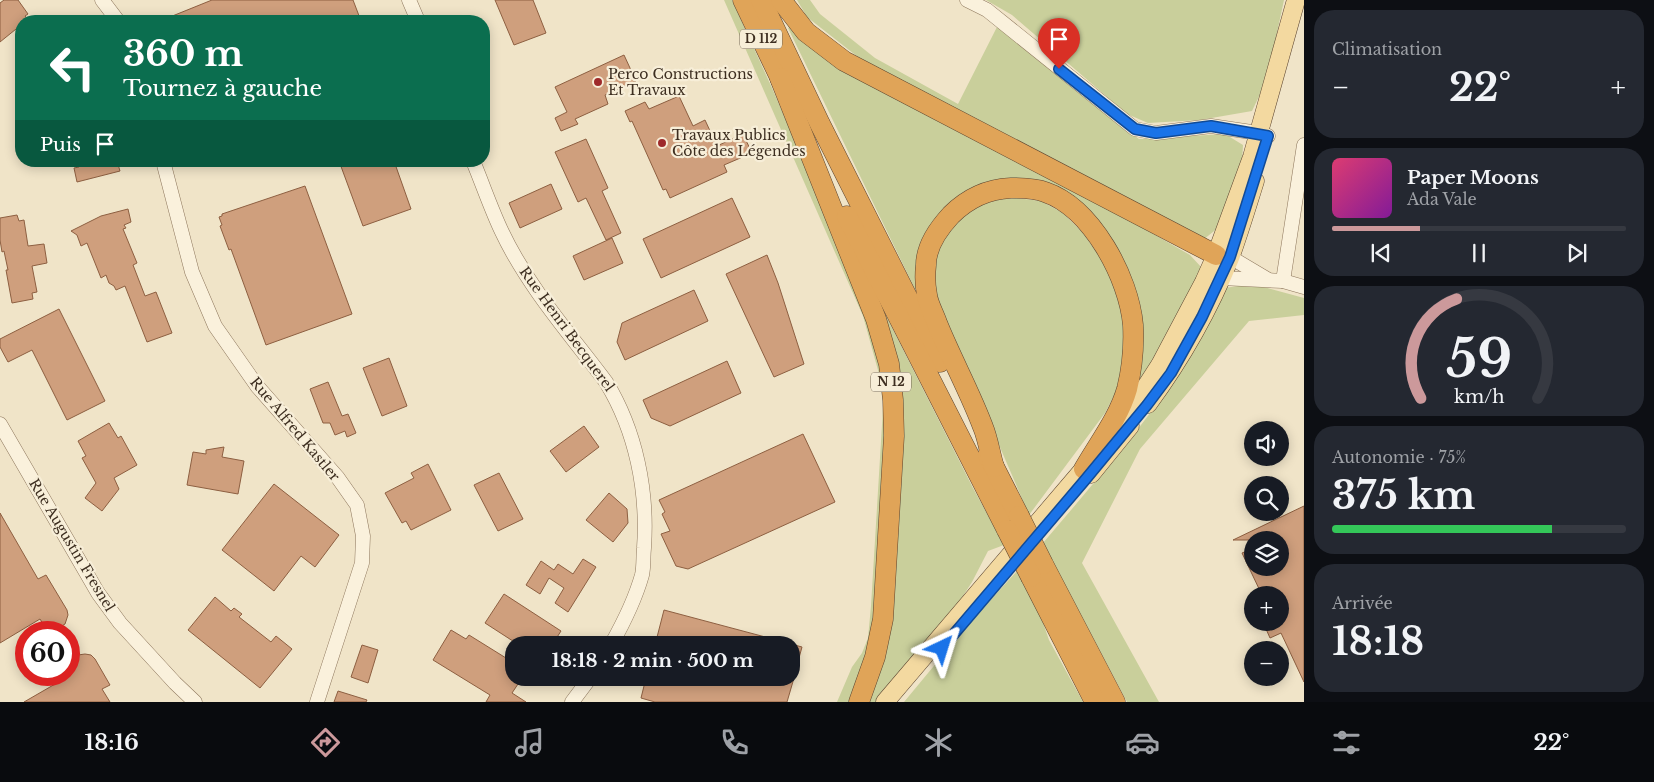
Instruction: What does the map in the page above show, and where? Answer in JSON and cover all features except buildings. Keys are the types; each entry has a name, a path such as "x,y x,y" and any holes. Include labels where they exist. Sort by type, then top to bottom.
{"highway":[{"name":"D 112","path":"743,0 780,78"},
{"name":"D 112","path":"761,0 784,48"},
{"path":"781,0 806,32 844,61 1223,256"},
{"name":"N 12","path":"784,48 899,283 994,467 1013,523"},
{"name":"N 12","path":"780,78 829,180 1037,570 1095,702"},
{"name":"N 12","path":"780,78 876,319 889,364 894,436 882,619 876,657 860,702"},
{"path":"994,467 984,428 943,337 927,296 926,263 932,242 944,223 962,205 980,195 1000,188 1022,188 1045,192 1065,203 1084,219 1103,244 1118,271 1128,297 1133,325 1132,360 1127,389 1117,414 1084,469"},
{"name":"N 12","path":"1037,570 1115,702"}],"main road":[{"path":"1263,134 1296,0"},
{"path":"895,702 1085,480 1147,405 1175,365 1221,278 1223,256 1252,157 1280,96 1294,38 1300,0"},
{"path":"885,702 1127,416 1160,366 1204,282 1223,256"}],"street":[{"path":"102,0 113,15"},
{"path":"409,0 415,15"},
{"path":"967,0 987,10 1135,129 1156,133 1211,126 1263,134"},
{"path":"1283,281 1304,145"},
{"name":"Rue Alfred Kastler","path":"165,167 192,272 215,326 257,386 338,478 357,505 363,536 362,563 317,702"},
{"name":"Rue Henri Becquerel","path":"475,167 501,231 516,258 537,291 614,394 633,443 643,486 645,532 642,573 629,613 616,636"},
{"path":"1223,256 1267,279"},
{"path":"1221,278 1267,279 1304,287"},
{"name":"Rue Augustin Fresnel","path":"0,424 76,556 114,615 175,683 195,702"},
{"path":"572,702 584,686"}],"green space":[{"path":"724,0 732,0 828,218 871,326 889,400 873,652 849,702 837,702 852,667 862,653 868,638 884,392 863,316"},
{"path":"797,0 810,0 820,14 875,58 958,104 998,25 1139,139 1225,134 1243,145 1242,162 1219,227 1203,240 863,61 807,17"},
{"path":"986,0 1284,0 1265,84 1252,111 1200,120 1148,123 1127,114 1012,15"},
{"path":"792,26 1190,255 1202,268 1129,407 1125,275 1042,185 938,216 918,289 915,289 788,28"},
{"path":"1016,198 1041,201 1063,213 1084,234 1103,262 1117,291 1127,330 1123,378 1105,413 1029,515 939,305 934,282 936,257 947,234 955,224 964,215 985,202"},
{"path":"1253,284 1304,298 1304,315 1249,321 1140,449 1082,563 1159,702 1127,702 1043,543 1126,444 1165,393 1204,334 1224,288"},
{"path":"882,308 1004,545 988,551 972,582 939,633 882,702 864,702 890,579"},
{"path":"1018,570 1039,611 1049,640 1083,702 904,702 972,620"}],"place":[{"name":"Perco Constructions Et Travaux","path":"598,82"},
{"name":"Travaux Publics Côte des Légendes","path":"662,143"}],"route":[{"path":"942,648 1085,480 1171,373 1202,317 1230,257 1268,136 1211,126 1156,133 1135,129 1116,116 1059,69"}]}
